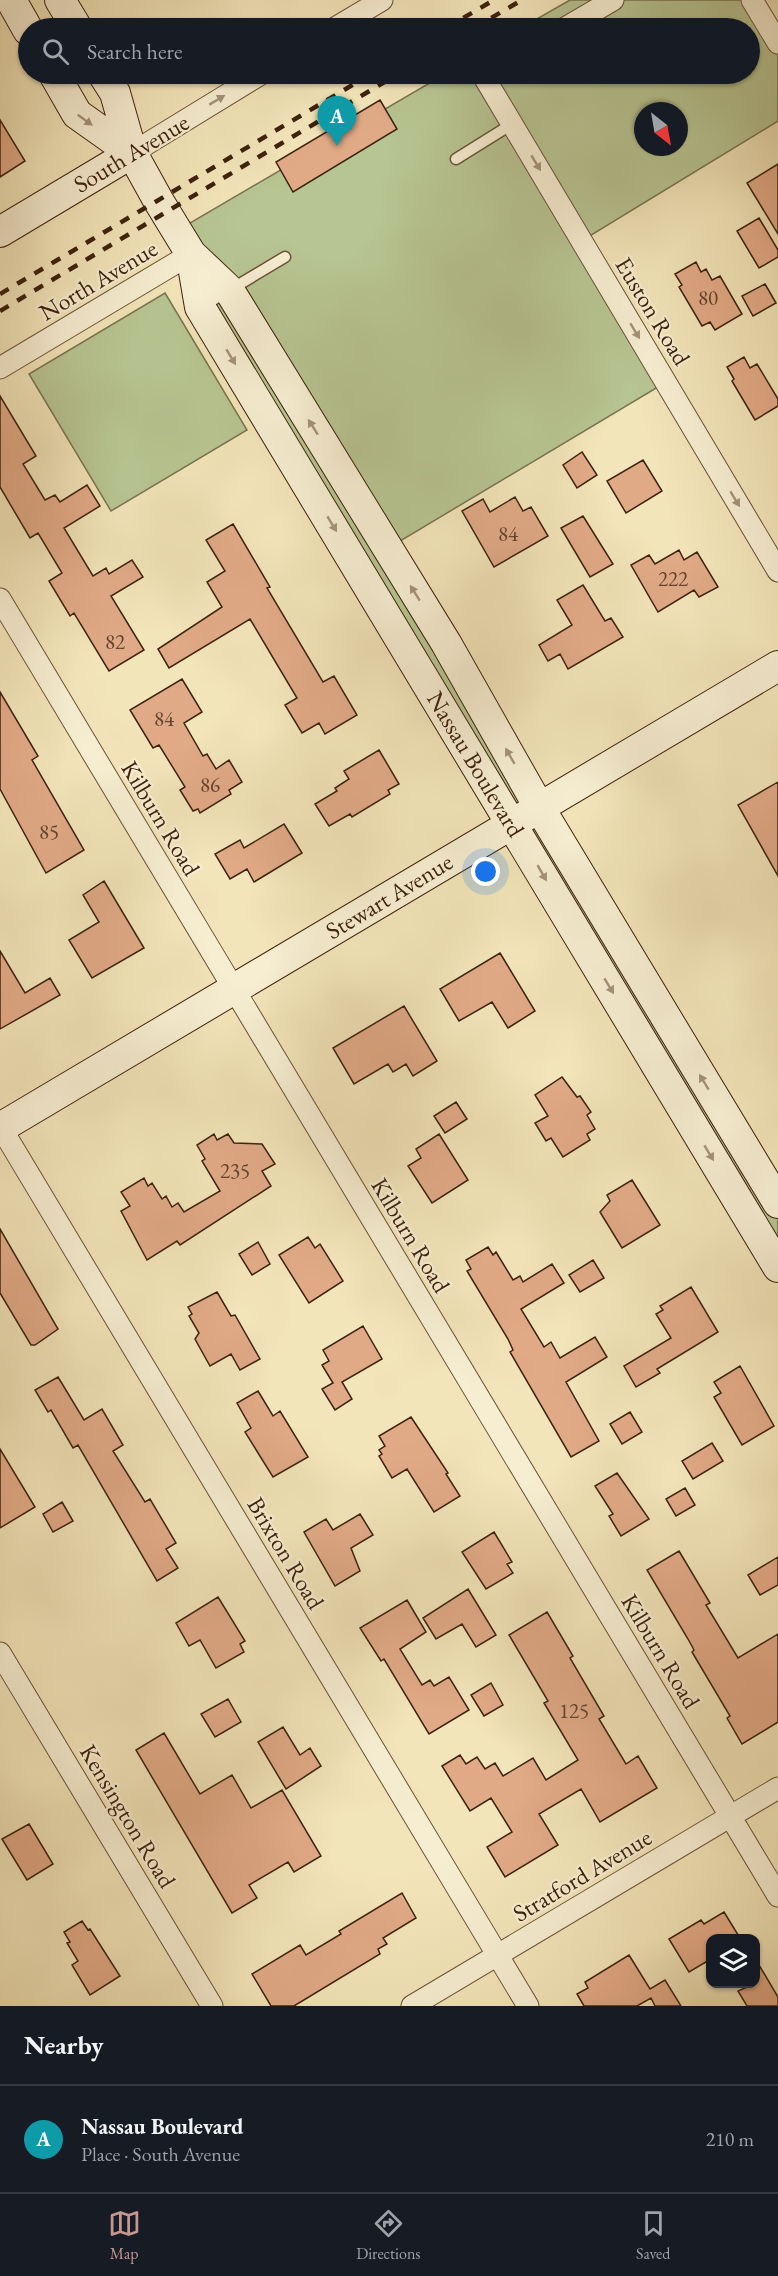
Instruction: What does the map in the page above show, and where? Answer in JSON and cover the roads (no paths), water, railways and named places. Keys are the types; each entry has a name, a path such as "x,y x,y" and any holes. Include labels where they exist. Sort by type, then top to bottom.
{"main road":[{"path":"11,0 21,18"},
{"path":"60,0 71,18"},
{"name":"Nassau Boulevard","path":"60,84 77,114 132,153"},
{"name":"Nassau Boulevard","path":"110,84 115,93 132,153 191,254 229,290 446,643 539,807 778,1203"},
{"name":"South Avenue","path":"0,232 132,153"},
{"name":"Nassau Boulevard","path":"191,254 200,307 778,1267"},
{"name":"Stewart Avenue","path":"0,1127 778,666"}],"street":[{"path":"352,18 382,0"},
{"path":"583,18 613,0"},
{"path":"752,0 778,43"},
{"name":"South Avenue","path":"132,153 245,84"},
{"name":"Euston Road","path":"492,84 513,124 778,570"},
{"name":"North Avenue","path":"0,368 191,254"},
{"name":"Kilburn Road","path":"0,599 778,1896"},
{"name":"Brixton Road","path":"0,1127 528,2006"},
{"name":"Kensington Road","path":"0,1653 212,2006"},
{"name":"Stratford Avenue","path":"412,2006 778,1788"}],"lane":[{"path":"456,159 513,124"},
{"path":"200,307 285,256"}],"railway":[{"path":"463,18 494,0"},
{"path":"491,18 522,0"},
{"path":"0,294 354,84"},
{"path":"0,311 381,84"}],"place":[{"name":"Nassau Boulevard","path":"337,146"}]}
